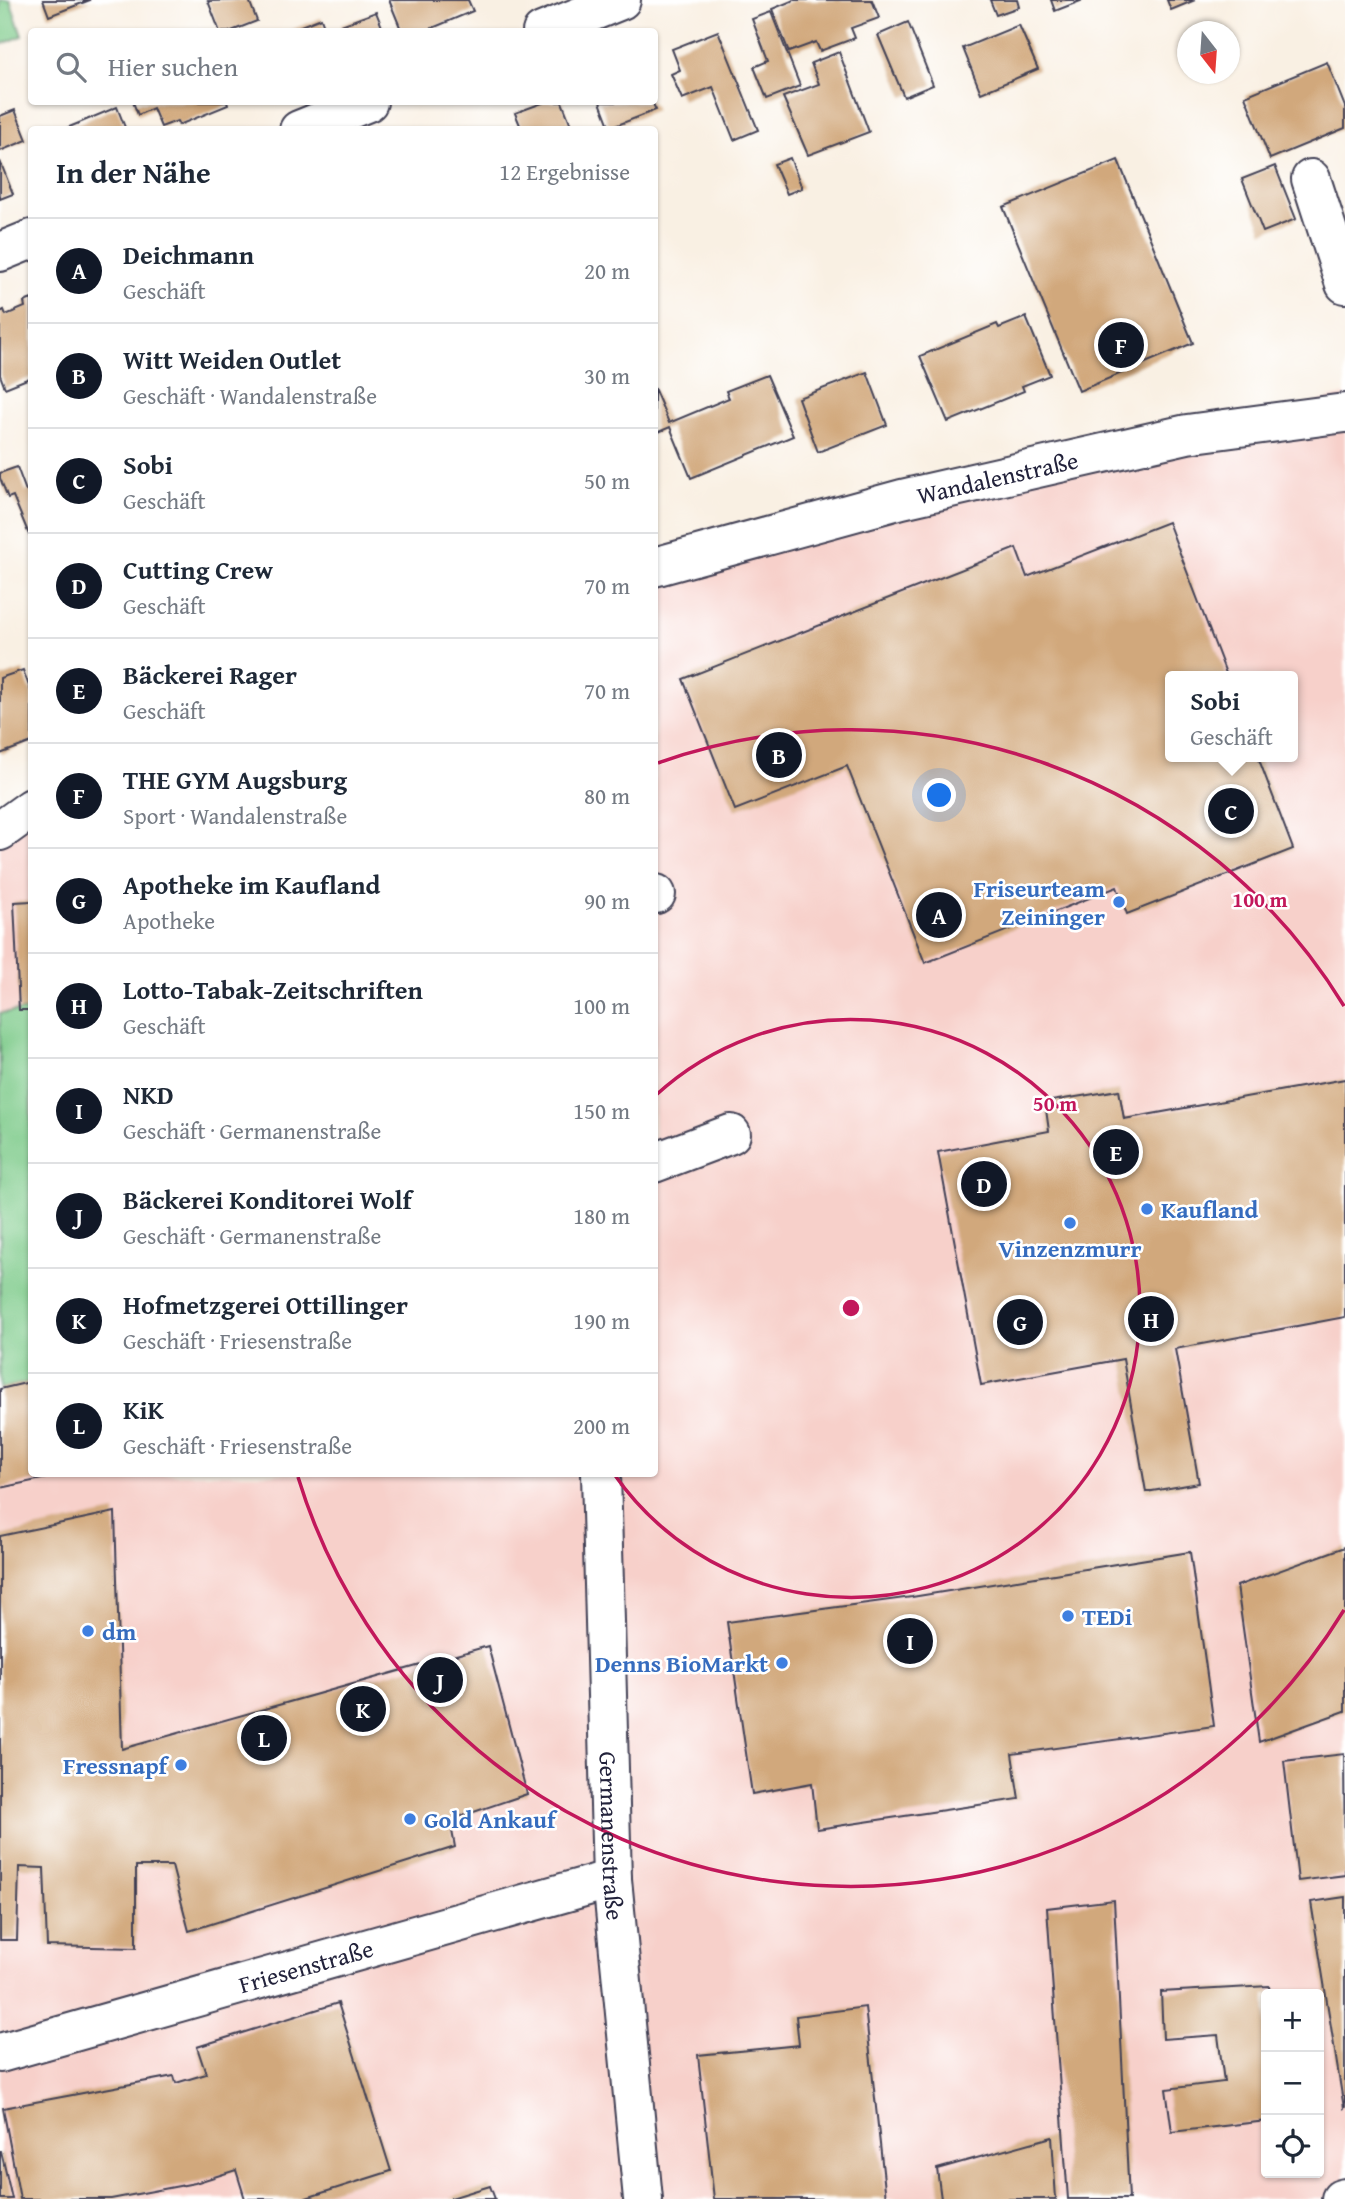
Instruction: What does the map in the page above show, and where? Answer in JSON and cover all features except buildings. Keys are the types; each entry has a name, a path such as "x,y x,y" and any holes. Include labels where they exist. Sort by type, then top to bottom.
{"street":[{"path":"552,28 621,0"},
{"path":"309,126 361,105"},
{"path":"1311,178 1345,284"},
{"path":"0,252 28,241"},
{"name":"Wandalenstraße","path":"658,566 905,515 1187,434 1345,413"},
{"path":"0,831 28,811"},
{"path":"659,1171 731,1134"},
{"name":"Germanenstraße","path":"601,1477 612,1879 643,2199"},
{"name":"Friesenstraße","path":"0,2053 612,1879"}],"shaded area":[{"path":"1345,395 1345,2199 0,2199 0,807 13,796 28,790 28,1477 658,1477 658,564"}],"green space":[{"path":"0,0 10,0 22,36 0,45"},
{"path":"28,1010 28,1382 0,1389 0,1013"}],"place":[{"name":"THE GYM Augsburg","path":"1121,345"},
{"name":"Witt Weiden Outlet","path":"779,755"},
{"name":"Sobi","path":"1231,811"},
{"name":"Friseurteam Zeininger","path":"1119,902"},
{"name":"Deichmann","path":"939,915"},
{"name":"Bäckerei Rager","path":"1116,1152"},
{"name":"Cutting Crew","path":"984,1184"},
{"name":"Kaufland","path":"1147,1209"},
{"name":"Vinzenzmurr","path":"1070,1223"},
{"name":"Lotto-Tabak-Zeitschriften","path":"1151,1319"},
{"name":"Apotheke im Kaufland","path":"1020,1322"},
{"name":"TEDi","path":"1068,1616"},
{"name":"dm","path":"88,1631"},
{"name":"NKD","path":"910,1641"},
{"name":"Denns BioMarkt","path":"782,1663"},
{"name":"Bäckerei Konditorei Wolf","path":"440,1680"},
{"name":"Hofmetzgerei Ottillinger","path":"363,1709"},
{"name":"KiK","path":"264,1738"},
{"name":"Fressnapf","path":"181,1765"},
{"name":"Gold Ankauf","path":"410,1819"}]}
